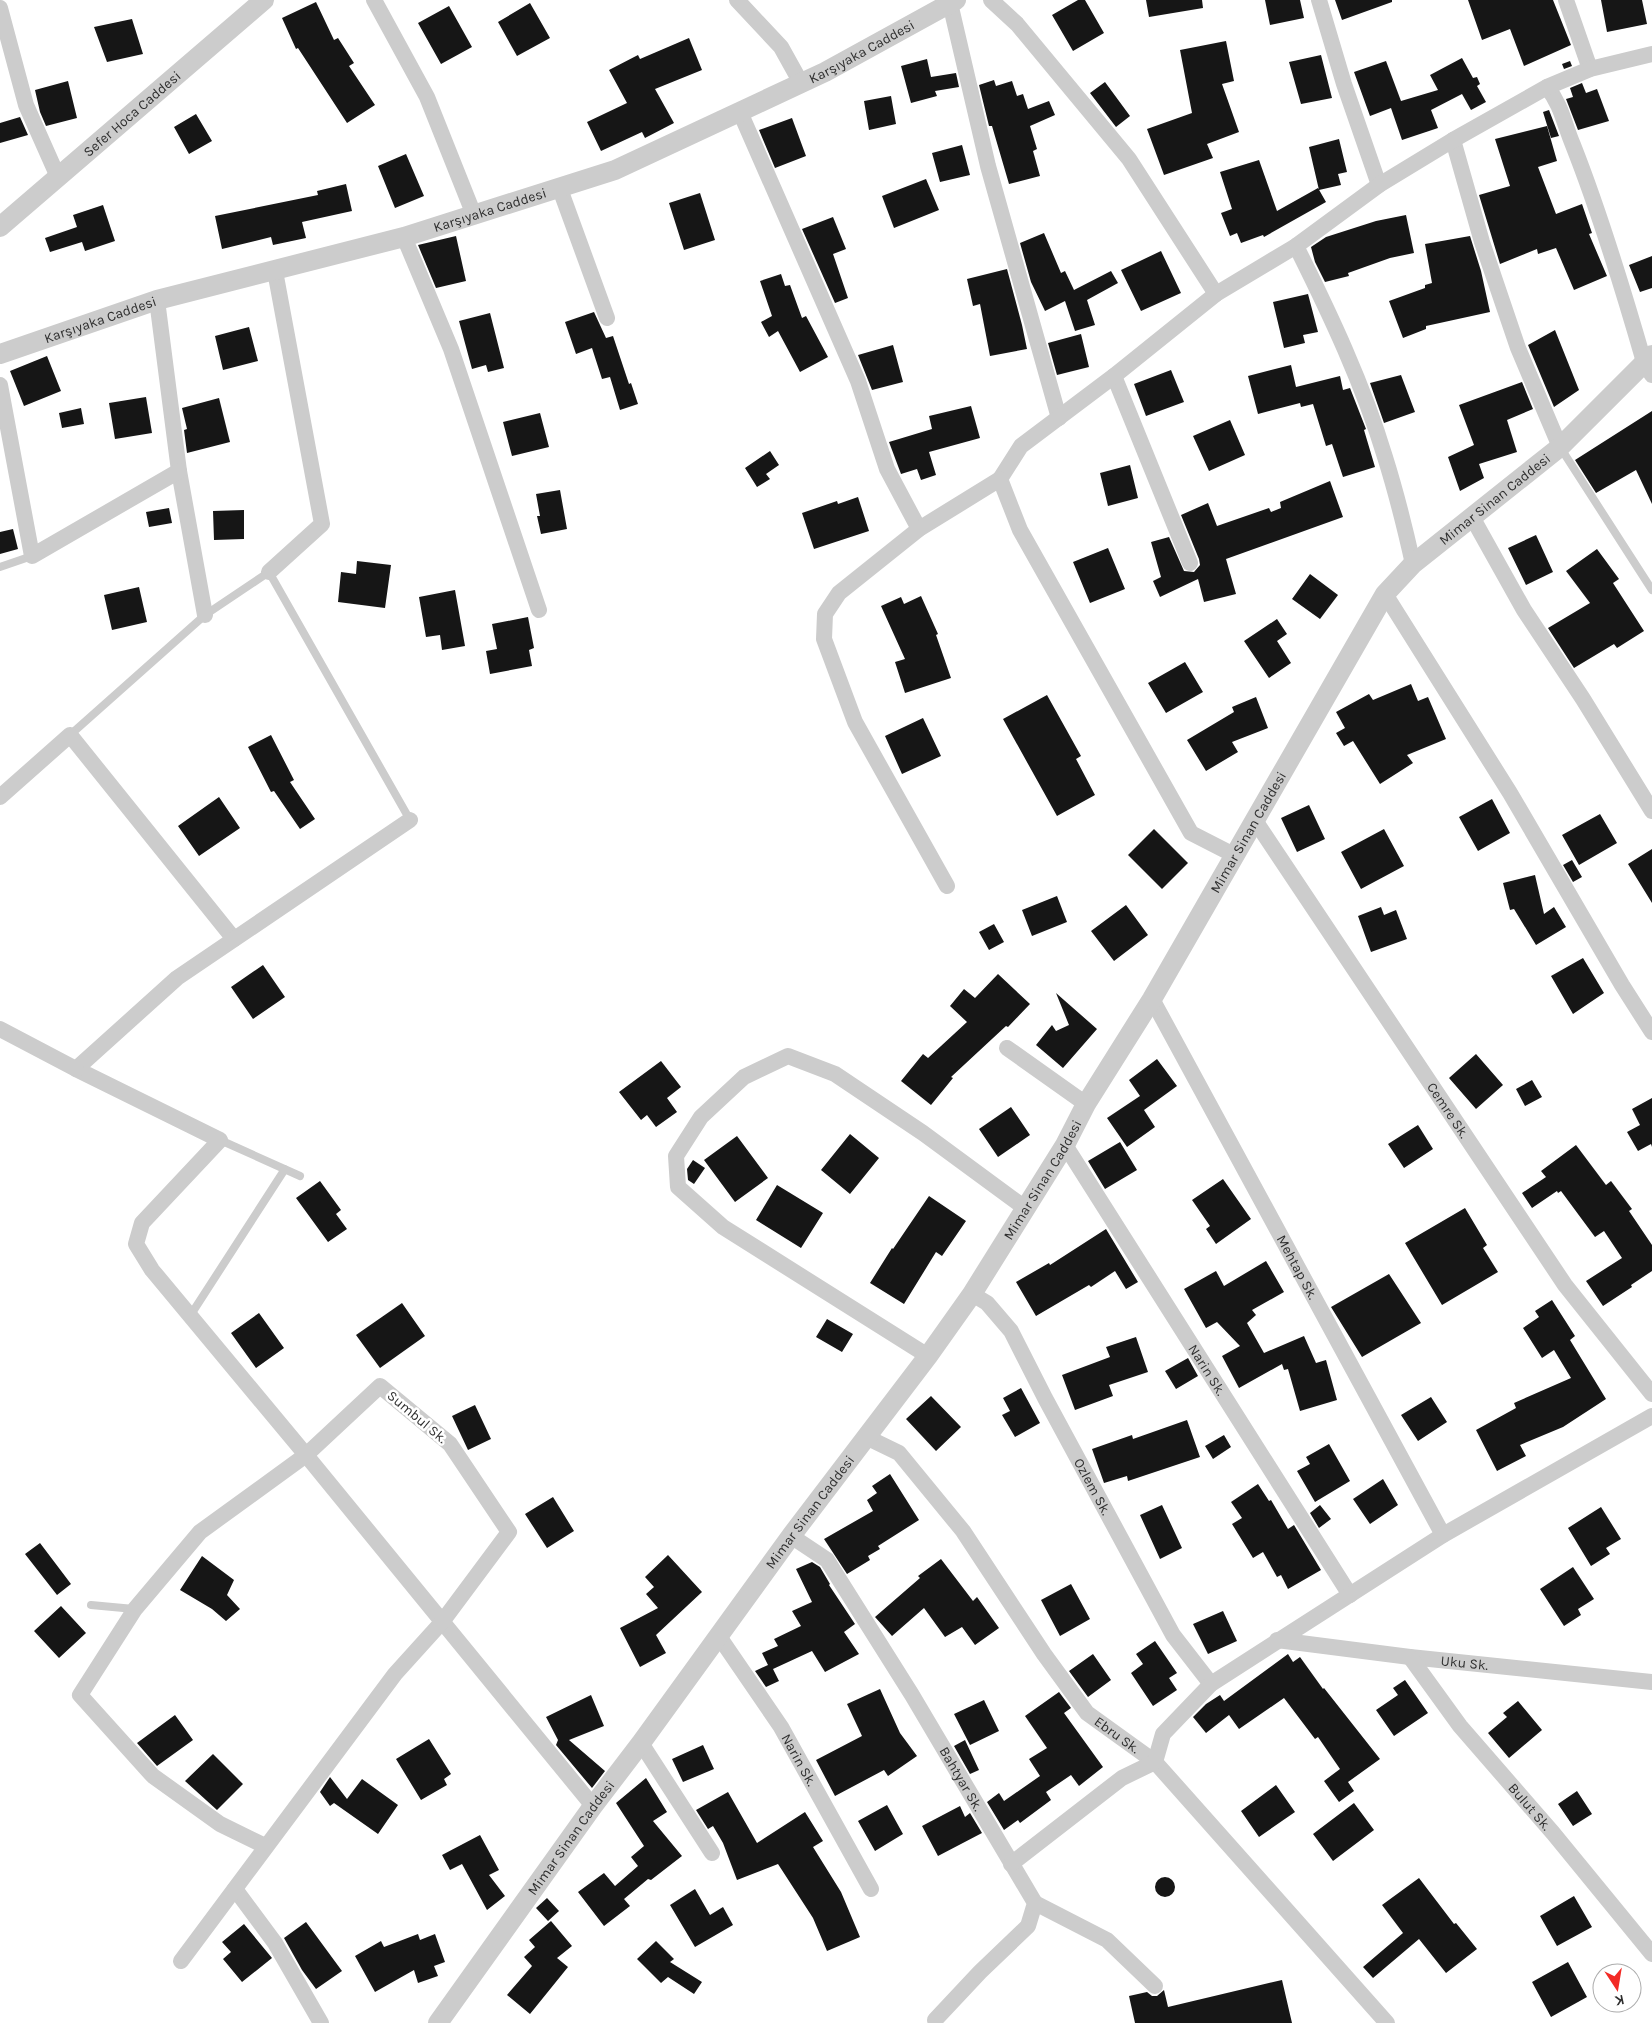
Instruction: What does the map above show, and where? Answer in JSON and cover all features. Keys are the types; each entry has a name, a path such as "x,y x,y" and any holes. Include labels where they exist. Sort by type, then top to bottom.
{"street":[{"name":"Sefer Hoca Caddesi","path":"0,228 264,0"},
{"path":"374,0 426,97 474,215"},
{"path":"737,0 781,46 801,83"},
{"path":"991,0 1017,24 1129,159 1216,294"},
{"path":"1319,0 1344,84 1379,185"},
{"path":"1566,0 1590,69"},
{"path":"953,1 988,166 1059,418"},
{"name":"Karşıyaka Caddesi","path":"0,354 157,300 404,237 615,170 801,83 953,1"},
{"path":"0,8 26,105 58,177"},
{"path":"947,886 855,722 824,640 824,614 839,593 919,529 1000,479 1021,446 1114,376 1216,294 1296,246 1379,185 1453,140 1547,87 1590,69 1652,54"},
{"path":"1547,87 1558,100 1569,137 1594,198 1649,364"},
{"path":"740,112 858,382 888,469 919,529"},
{"path":"1453,140 1482,242 1518,348 1560,447"},
{"path":"560,189 607,318"},
{"path":"404,237 450,350 539,610"},
{"path":"1296,246 1327,308 1361,387 1385,456 1403,521 1412,564"},
{"path":"269,572 322,524 275,271"},
{"path":"157,300 179,471 205,614"},
{"name":"Mimar Sinan Caddesi","path":"438,2023 592,1806 641,1743 790,1536 928,1356 972,1294 1065,1145 1086,1104 1152,999 1385,594 1412,564 1560,447 1649,364"},
{"path":"1114,376 1190,563"},
{"path":"0,385 32,556 179,471"},
{"path":"1000,479 1020,530 1191,833 1234,855"},
{"path":"1472,517 1524,610 1583,699 1652,811"},
{"path":"1385,594 1510,793 1622,986 1652,1032"},
{"path":"0,797 70,735 234,939"},
{"name":"Cemre Sk.","path":"1254,819 1565,1285 1652,1394"},
{"path":"76,1068 177,978 410,820"},
{"name":"Mehtap Sk.","path":"1152,999 1443,1535"},
{"path":"0,1029 220,1140 142,1223 136,1244 152,1270 306,1455 592,1806"},
{"path":"1007,1048 1086,1104"},
{"path":"928,1356 723,1227 678,1187 676,1156 701,1117 744,1077 788,1056 835,1074 923,1133 1025,1208"},
{"name":"Narin Sk.","path":"1065,1145 1350,1595"},
{"name":"Ozlem Sk.","path":"972,1294 988,1303 1011,1331 1054,1416 1173,1635 1211,1684"},
{"name":"Sumbul Sk.","path":"306,1455 380,1386 450,1444 509,1532 442,1622"},
{"path":"1011,1864 1122,1778 1155,1762 1163,1734 1211,1684 1443,1535 1652,1416"},
{"name":"Ebru Sk.","path":"866,1437 899,1453 963,1531 1044,1654 1087,1713 1155,1762 1387,2023"},
{"path":"265,1846 220,1824 153,1776 80,1695 135,1609 200,1532 306,1455"},
{"name":"Bahtyar Sk.","path":"790,1536 827,1560 912,1695 1035,1903"},
{"path":"180,1961 394,1674 442,1622"},
{"name":"Narin Sk.","path":"718,1635 781,1727 871,1889"},
{"name":"Uku Sk.","path":"1277,1640 1410,1657 1652,1682"},
{"name":"Bulut Sk.","path":"1410,1657 1460,1726 1553,1833 1652,1954"},
{"path":"641,1743 712,1852"},
{"path":"235,1889 275,1943 320,2023"},
{"path":"935,2020 980,1972 1028,1926 1035,1903 1108,1940 1155,1986"}],"lane":[{"path":"1560,447 1652,590"},
{"path":"0,567 32,556"},
{"path":"70,735 205,614 269,572 410,820"},
{"path":"220,1140 300,1176"},
{"path":"190,1316 285,1169"},
{"path":"91,1605 135,1609"}],"building":[{"path":"1078,0 1085,0 1104,33 1073,51 1052,15"},
{"path":"1146,0 1202,0 1203,8 1149,17"},
{"path":"1265,0 1300,0 1304,18 1270,25"},
{"path":"1335,0 1392,0 1392,2 1342,20"},
{"path":"1468,0 1553,0 1571,45 1524,66 1510,29 1482,40"},
{"path":"1601,0 1642,0 1647,24 1607,32"},
{"path":"316,2 334,40 338,38 354,63 349,66 375,105 347,123 298,48 296,49 282,18"},
{"path":"530,3 550,38 517,56 498,22"},
{"path":"449,6 472,47 441,64 418,23"},
{"path":"132,19 143,54 107,62 94,27"},
{"path":"689,38 702,70 655,89 674,123 645,138 642,132 601,151 587,122 627,103 609,70 638,55 640,59"},
{"path":"1226,41 1234,81 1222,84 1239,132 1207,144 1213,158 1164,175 1147,129 1192,113 1180,50"},
{"path":"1321,55 1332,98 1301,104 1289,62"},
{"path":"1462,58 1473,78 1477,77 1480,84 1477,86 1486,102 1471,110 1462,94 1431,110 1438,128 1402,140 1391,108 1370,116 1354,72 1386,61 1401,101 1438,90 1430,75"},
{"path":"927,59 931,77 956,73 959,87 935,91 937,96 911,103 901,66"},
{"path":"1570,61 1572,66 1564,69 1562,64"},
{"path":"994,80 996,86 1012,81 1017,96 1023,94 1028,109 1049,101 1055,115 1030,126 1037,149 1033,151 1040,176 1009,184 992,126 989,126 979,85"},
{"path":"68,81 77,118 46,126 40,112 35,90"},
{"path":"1105,82 1130,116 1116,127 1090,93"},
{"path":"1582,83 1586,93 1597,89 1609,121 1578,130 1566,99 1573,97 1570,88"},
{"path":"891,96 896,124 869,130 864,101"},
{"path":"1549,110 1559,136 1551,138 1543,112"},
{"path":"196,114 212,141 189,154 174,127"},
{"path":"20,117 28,135 0,143 0,123"},
{"path":"792,118 806,156 775,168 759,130"},
{"path":"1547,126 1557,161 1538,167 1556,214 1582,204 1592,233 1589,234 1607,276 1574,290 1556,248 1538,254 1537,249 1500,264 1479,195 1510,186 1495,139"},
{"path":"1339,139 1347,172 1338,174 1341,185 1319,190 1309,147"},
{"path":"962,145 970,175 940,182 932,153"},
{"path":"406,154 424,196 395,208 378,166"},
{"path":"1259,160 1277,211 1318,188 1326,202 1264,237 1263,235 1241,243 1237,233 1230,236 1221,213 1232,209 1220,172"},
{"path":"926,179 939,210 894,228 882,196"},
{"path":"346,184 352,211 302,222 306,238 273,245 271,237 222,249 215,216 318,195 317,191"},
{"path":"700,193 715,240 684,250 669,203"},
{"path":"103,205 115,241 85,251 82,242 50,252 45,238 77,227 73,215"},
{"path":"1406,215 1414,253 1390,258 1348,273 1349,276 1325,282 1315,262 1311,247 1326,237 1376,221"},
{"path":"833,217 846,249 833,254 848,298 835,303 802,229"},
{"path":"1044,233 1061,273 1065,271 1074,290 1111,271 1118,283 1087,300 1095,325 1075,331 1065,301 1045,311 1031,282 1020,243"},
{"path":"456,236 466,281 436,288 418,245"},
{"path":"1470,236 1481,271 1490,312 1426,326 1426,329 1403,338 1389,301 1425,288 1425,285 1432,283 1425,244"},
{"path":"1161,251 1181,293 1141,311 1121,270"},
{"path":"1652,256 1652,288 1640,292 1629,265"},
{"path":"1007,269 1027,349 990,356 980,304 973,306 967,279"},
{"path":"781,274 785,286 790,285 802,318 806,316 828,357 800,372 778,331 769,337 761,322 772,316 760,281"},
{"path":"1308,294 1318,332 1303,335 1305,343 1284,348 1273,302"},
{"path":"594,312 606,338 613,336 629,384 631,383 638,404 620,410 610,377 602,379 592,348 576,354 565,322"},
{"path":"490,313 504,368 488,372 486,365 472,369 459,321"},
{"path":"249,327 258,361 223,370 215,336"},
{"path":"1555,330 1579,390 1554,407 1528,345"},
{"path":"1081,334 1089,367 1057,375 1048,343"},
{"path":"893,345 903,382 872,390 858,355"},
{"path":"47,356 61,391 24,406 10,371"},
{"path":"1291,365 1296,387 1340,376 1343,390 1350,388 1366,429 1364,430 1375,467 1343,477 1332,444 1326,446 1313,404 1301,407 1300,403 1258,414 1248,376"},
{"path":"1171,370 1184,402 1146,416 1134,384"},
{"path":"1401,375 1415,412 1384,423 1370,383"},
{"path":"1522,382 1533,409 1507,420 1517,452 1479,464 1484,478 1460,491 1448,457 1474,445 1459,405"},
{"path":"146,397 152,433 115,439 109,403"},
{"path":"219,398 230,442 187,453 184,430 187,429 182,408"},
{"path":"971,406 980,438 929,452 936,475 921,480 917,469 901,474 889,442 932,429 929,416"},
{"path":"81,408 84,424 62,428 59,413"},
{"path":"1652,411 1652,504 1636,470 1596,493 1575,460"},
{"path":"540,413 549,447 512,456 503,422"},
{"path":"1230,420 1245,455 1209,471 1193,436"},
{"path":"770,451 779,465 766,474 770,479 757,487 745,468"},
{"path":"1130,465 1138,498 1108,506 1100,473"},
{"path":"1330,481 1343,517 1226,559 1236,594 1204,602 1198,579 1160,597 1153,581 1161,577 1151,542 1169,537 1184,571 1194,572 1200,565 1181,515 1208,503 1217,526 1269,508 1271,512 1281,508 1280,502"},
{"path":"560,490 567,529 541,534 537,516 540,516 536,494"},
{"path":"858,497 869,531 814,549 802,513 837,501 838,504"},
{"path":"169,508 172,523 149,527 146,512"},
{"path":"244,510 244,539 214,540 213,511"},
{"path":"13,529 18,549 0,554 0,532"},
{"path":"1536,535 1553,572 1526,585 1508,548"},
{"path":"1108,548 1125,589 1090,603 1073,562"},
{"path":"1597,549 1619,579 1613,583 1644,631 1617,648 1614,644 1574,668 1548,628 1590,603 1566,571"},
{"path":"357,561 391,565 385,608 338,602 341,572 356,574"},
{"path":"1310,574 1338,595 1320,619 1292,599"},
{"path":"139,587 147,622 112,630 104,595"},
{"path":"455,590 465,646 442,650 440,635 426,637 419,597"},
{"path":"921,596 938,634 936,635 951,678 905,693 895,662 905,659 881,606 901,597 904,604"},
{"path":"528,617 534,648 529,650 532,666 490,674 486,651 497,649 492,624"},
{"path":"1277,619 1287,634 1277,641 1291,663 1269,678 1244,641"},
{"path":"1185,662 1203,692 1166,713 1148,683"},
{"path":"1411,684 1418,701 1428,697 1446,739 1407,755 1413,763 1380,784 1353,741 1344,746 1336,733 1345,728 1336,712 1369,694 1373,700"},
{"path":"1047,695 1081,756 1076,759 1095,795 1057,816 1003,719"},
{"path":"1256,697 1268,728 1232,742 1238,752 1206,771 1187,740 1234,712 1232,707"},
{"path":"923,718 941,756 902,774 885,736"},
{"path":"271,735 294,780 290,782 315,819 300,829 274,791 271,792 248,747"},
{"path":"219,797 240,828 199,856 178,826"},
{"path":"1492,799 1510,833 1478,851 1459,817"},
{"path":"1309,805 1325,839 1297,852 1281,818"},
{"path":"1600,814 1617,843 1579,865 1562,835"},
{"path":"1154,829 1188,863 1162,889 1128,855"},
{"path":"1384,829 1404,866 1361,889 1341,852"},
{"path":"1652,849 1652,903 1628,864"},
{"path":"1572,860 1582,877 1573,882 1563,865"},
{"path":"1535,875 1544,914 1554,907 1566,927 1536,945 1514,909 1510,910 1503,883"},
{"path":"1057,896 1067,922 1032,936 1022,910"},
{"path":"1126,905 1148,935 1114,961 1091,931"},
{"path":"1381,907 1384,915 1396,910 1407,939 1371,952 1358,916"},
{"path":"994,924 1004,942 989,950 979,932"},
{"path":"1583,958 1604,993 1573,1014 1551,976"},
{"path":"263,965 285,997 253,1019 231,987"},
{"path":"998,974 1030,1004 1008,1027 1006,1026 951,1077 953,1078 931,1105 901,1081 923,1054 928,1058 967,1022 950,1006 964,989 975,998"},
{"path":"1056,993 1097,1029 1063,1068 1036,1045 1052,1025 1056,1031 1069,1025"},
{"path":"1476,1054 1503,1085 1476,1109 1449,1078"},
{"path":"1157,1059 1177,1086 1144,1110 1155,1127 1127,1147 1107,1118 1140,1096 1129,1080"},
{"path":"661,1061 681,1087 667,1098 677,1112 656,1127 647,1115 641,1120 619,1092"},
{"path":"1532,1080 1542,1097 1525,1106 1516,1089"},
{"path":"1652,1098 1652,1147 1651,1144 1638,1151 1627,1132 1640,1125 1632,1109"},
{"path":"1011,1107 1030,1135 998,1157 979,1129"},
{"path":"1418,1125 1433,1149 1404,1168 1388,1144"},
{"path":"850,1134 879,1158 850,1194 821,1170"},
{"path":"737,1136 768,1178 735,1202 704,1160"},
{"path":"1120,1142 1137,1170 1105,1189 1088,1161"},
{"path":"1576,1145 1606,1185 1611,1181 1632,1209 1629,1211 1652,1245 1652,1271 1603,1306 1586,1281 1622,1258 1604,1231 1595,1237 1561,1191 1558,1193 1557,1191 1532,1208 1522,1193 1546,1177 1541,1171"},
{"path":"693,1160 705,1168 694,1184 688,1180 687,1169"},
{"path":"1223,1179 1251,1219 1216,1244 1206,1229 1210,1226 1192,1200"},
{"path":"320,1181 341,1210 336,1214 347,1229 328,1242 296,1198"},
{"path":"777,1185 823,1213 801,1248 756,1220"},
{"path":"929,1196 966,1221 942,1256 936,1252 904,1304 870,1283"},
{"path":"1465,1208 1487,1245 1483,1248 1498,1272 1442,1305 1405,1243"},
{"path":"1106,1229 1138,1282 1126,1289 1115,1271 1091,1287 1089,1285 1036,1316 1016,1282 1049,1263 1050,1265"},
{"path":"1266,1261 1284,1292 1252,1310 1256,1315 1247,1323 1264,1353 1304,1336 1316,1363 1326,1360 1337,1400 1300,1411 1288,1369 1284,1370 1282,1364 1239,1388 1222,1356 1240,1346 1217,1322 1206,1328 1184,1289 1216,1271 1224,1286"},
{"path":"1389,1274 1421,1323 1362,1357 1331,1307"},
{"path":"1552,1300 1575,1336 1570,1340 1606,1399 1563,1427 1520,1445 1526,1456 1497,1471 1476,1430 1516,1408 1514,1403 1571,1378 1554,1350 1542,1358 1523,1328 1539,1317 1535,1311"},
{"path":"402,1303 425,1336 380,1368 356,1335"},
{"path":"259,1313 284,1348 256,1368 231,1333"},
{"path":"827,1319 853,1334 842,1352 816,1337"},
{"path":"1136,1337 1148,1372 1109,1385 1113,1396 1075,1410 1062,1375 1110,1357 1106,1347"},
{"path":"1188,1358 1198,1376 1176,1389 1165,1371"},
{"path":"1021,1388 1040,1423 1015,1437 1002,1415 1010,1411 1003,1398"},
{"path":"931,1396 961,1427 936,1451 906,1419"},
{"path":"1431,1397 1447,1422 1418,1441 1401,1415"},
{"path":"475,1405 491,1439 468,1450 452,1416"},
{"path":"1187,1420 1200,1457 1128,1481 1127,1476 1104,1483 1092,1449 1132,1435 1133,1439"},
{"path":"1224,1435 1231,1447 1213,1459 1205,1446"},
{"path":"1329,1444 1350,1481 1315,1502 1297,1471 1310,1464 1306,1457"},
{"path":"890,1474 919,1520 878,1546 880,1549 868,1556 870,1560 847,1574 824,1539 873,1511 867,1500 877,1493 872,1486"},
{"path":"1383,1479 1398,1505 1370,1524 1353,1499"},
{"path":"1258,1484 1269,1501 1271,1500 1288,1529 1294,1525 1321,1570 1288,1589 1281,1575 1277,1577 1263,1552 1253,1558 1232,1524 1242,1518 1231,1502"},
{"path":"553,1497 574,1531 547,1548 525,1514"},
{"path":"1162,1505 1182,1548 1160,1559 1140,1515"},
{"path":"1320,1505 1331,1519 1319,1528 1310,1513"},
{"path":"1601,1507 1621,1539 1606,1548 1610,1554 1591,1566 1568,1528"},
{"path":"40,1543 71,1584 57,1595 25,1554"},
{"path":"668,1555 702,1592 656,1635 666,1653 640,1667 620,1628 658,1608 646,1594 654,1587 645,1577"},
{"path":"202,1556 234,1580 227,1595 240,1609 226,1621 212,1609 180,1590"},
{"path":"941,1559 973,1601 977,1597 999,1628 975,1645 962,1627 945,1637 924,1608 892,1636 875,1617 920,1578 918,1576"},
{"path":"812,1562 820,1567 829,1585 855,1624 844,1632 859,1654 825,1672 812,1651 773,1669 779,1681 766,1687 755,1671 768,1665 762,1653 778,1646 774,1639 801,1626 792,1611 812,1602 796,1569"},
{"path":"1573,1567 1594,1599 1578,1609 1581,1615 1564,1626 1540,1589"},
{"path":"1071,1584 1090,1619 1060,1636 1041,1600"},
{"path":"61,1606 86,1633 59,1658 34,1631"},
{"path":"1223,1611 1237,1641 1208,1654 1193,1624"},
{"path":"1155,1641 1177,1673 1169,1678 1177,1690 1153,1706 1131,1673 1143,1664 1136,1654"},
{"path":"1093,1654 1111,1680 1088,1697 1069,1671"},
{"path":"1288,1654 1293,1662 1300,1657 1323,1689 1380,1759 1348,1782 1354,1791 1339,1802 1324,1781 1340,1769 1318,1737 1315,1739 1284,1698 1239,1729 1229,1715 1206,1733 1193,1717 1206,1704 1220,1695 1224,1701"},
{"path":"1405,1680 1428,1713 1394,1736 1376,1710 1398,1695 1393,1688"},
{"path":"880,1689 900,1733 917,1756 888,1776 884,1770 835,1796 816,1760 862,1736 847,1704"},
{"path":"1059,1692 1071,1708 1064,1713 1103,1767 1079,1786 1071,1775 1046,1792 1051,1800 1020,1823 1018,1820 1004,1830 987,1802 999,1793 1004,1801 1040,1776 1029,1759 1047,1748 1025,1716"},
{"path":"591,1695 604,1726 569,1740 605,1771 592,1788 556,1745 558,1740 546,1717"},
{"path":"984,1700 999,1731 970,1745 954,1714"},
{"path":"1518,1701 1542,1730 1509,1758 1488,1733 1507,1717 1503,1713"},
{"path":"175,1715 193,1740 157,1766 137,1743"},
{"path":"429,1739 451,1774 444,1779 447,1785 421,1800 396,1759"},
{"path":"965,1740 979,1770 970,1774 954,1746"},
{"path":"703,1745 714,1769 683,1782 672,1759"},
{"path":"213,1754 243,1784 217,1810 185,1781"},
{"path":"330,1777 347,1799 362,1779 398,1805 378,1834 334,1803 330,1806 320,1792"},
{"path":"646,1778 667,1812 653,1821 682,1856 651,1880 648,1879 624,1899 630,1906 604,1926 578,1892 604,1873 615,1886 638,1866 631,1857 644,1846 616,1803"},
{"path":"1276,1785 1295,1812 1259,1837 1241,1811"},
{"path":"1577,1791 1592,1814 1573,1826 1558,1804"},
{"path":"728,1792 757,1843 805,1812 823,1841 813,1847 841,1892 860,1937 827,1951 813,1918 778,1864 737,1880 723,1843 713,1826 708,1829 696,1810"},
{"path":"1354,1803 1374,1830 1333,1861 1313,1834"},
{"path":"887,1805 903,1834 875,1851 858,1821"},
{"path":"960,1806 965,1817 970,1813 982,1833 938,1856 922,1826"},
{"path":"480,1835 499,1870 489,1875 505,1896 487,1910 462,1864 450,1870 442,1855"},
{"path":"1165,1877 1172,1880 1175,1887 1172,1894 1165,1897 1158,1894 1155,1887 1158,1880"},
{"path":"1419,1878 1454,1924 1456,1923 1477,1949 1446,1973 1419,1939 1373,1978 1363,1967 1403,1933 1382,1905"},
{"path":"695,1889 710,1915 723,1907 733,1925 695,1947 670,1905"},
{"path":"1574,1896 1592,1927 1557,1946 1540,1916"},
{"path":"547,1898 559,1911 548,1921 536,1908"},
{"path":"551,1921 572,1946 557,1958 568,1967 530,2014 507,1995 532,1966 524,1957 535,1947 529,1940"},
{"path":"306,1922 342,1971 316,1989 302,1970 284,1938"},
{"path":"244,1924 272,1958 242,1982 223,1959 231,1952 222,1942"},
{"path":"418,1934 420,1940 435,1934 445,1962 434,1966 438,1976 418,1983 414,1970 375,1992 355,1956 381,1941 384,1947"},
{"path":"656,1941 674,1959 670,1962 702,1982 694,1994 668,1977 661,1983 637,1959"},
{"path":"1568,1962 1587,1997 1551,2017 1532,1982"},
{"path":"1282,1980 1292,2023 1135,2023 1129,1996 1147,1992 1152,1996 1157,1996 1164,1990 1168,2007"}]}
